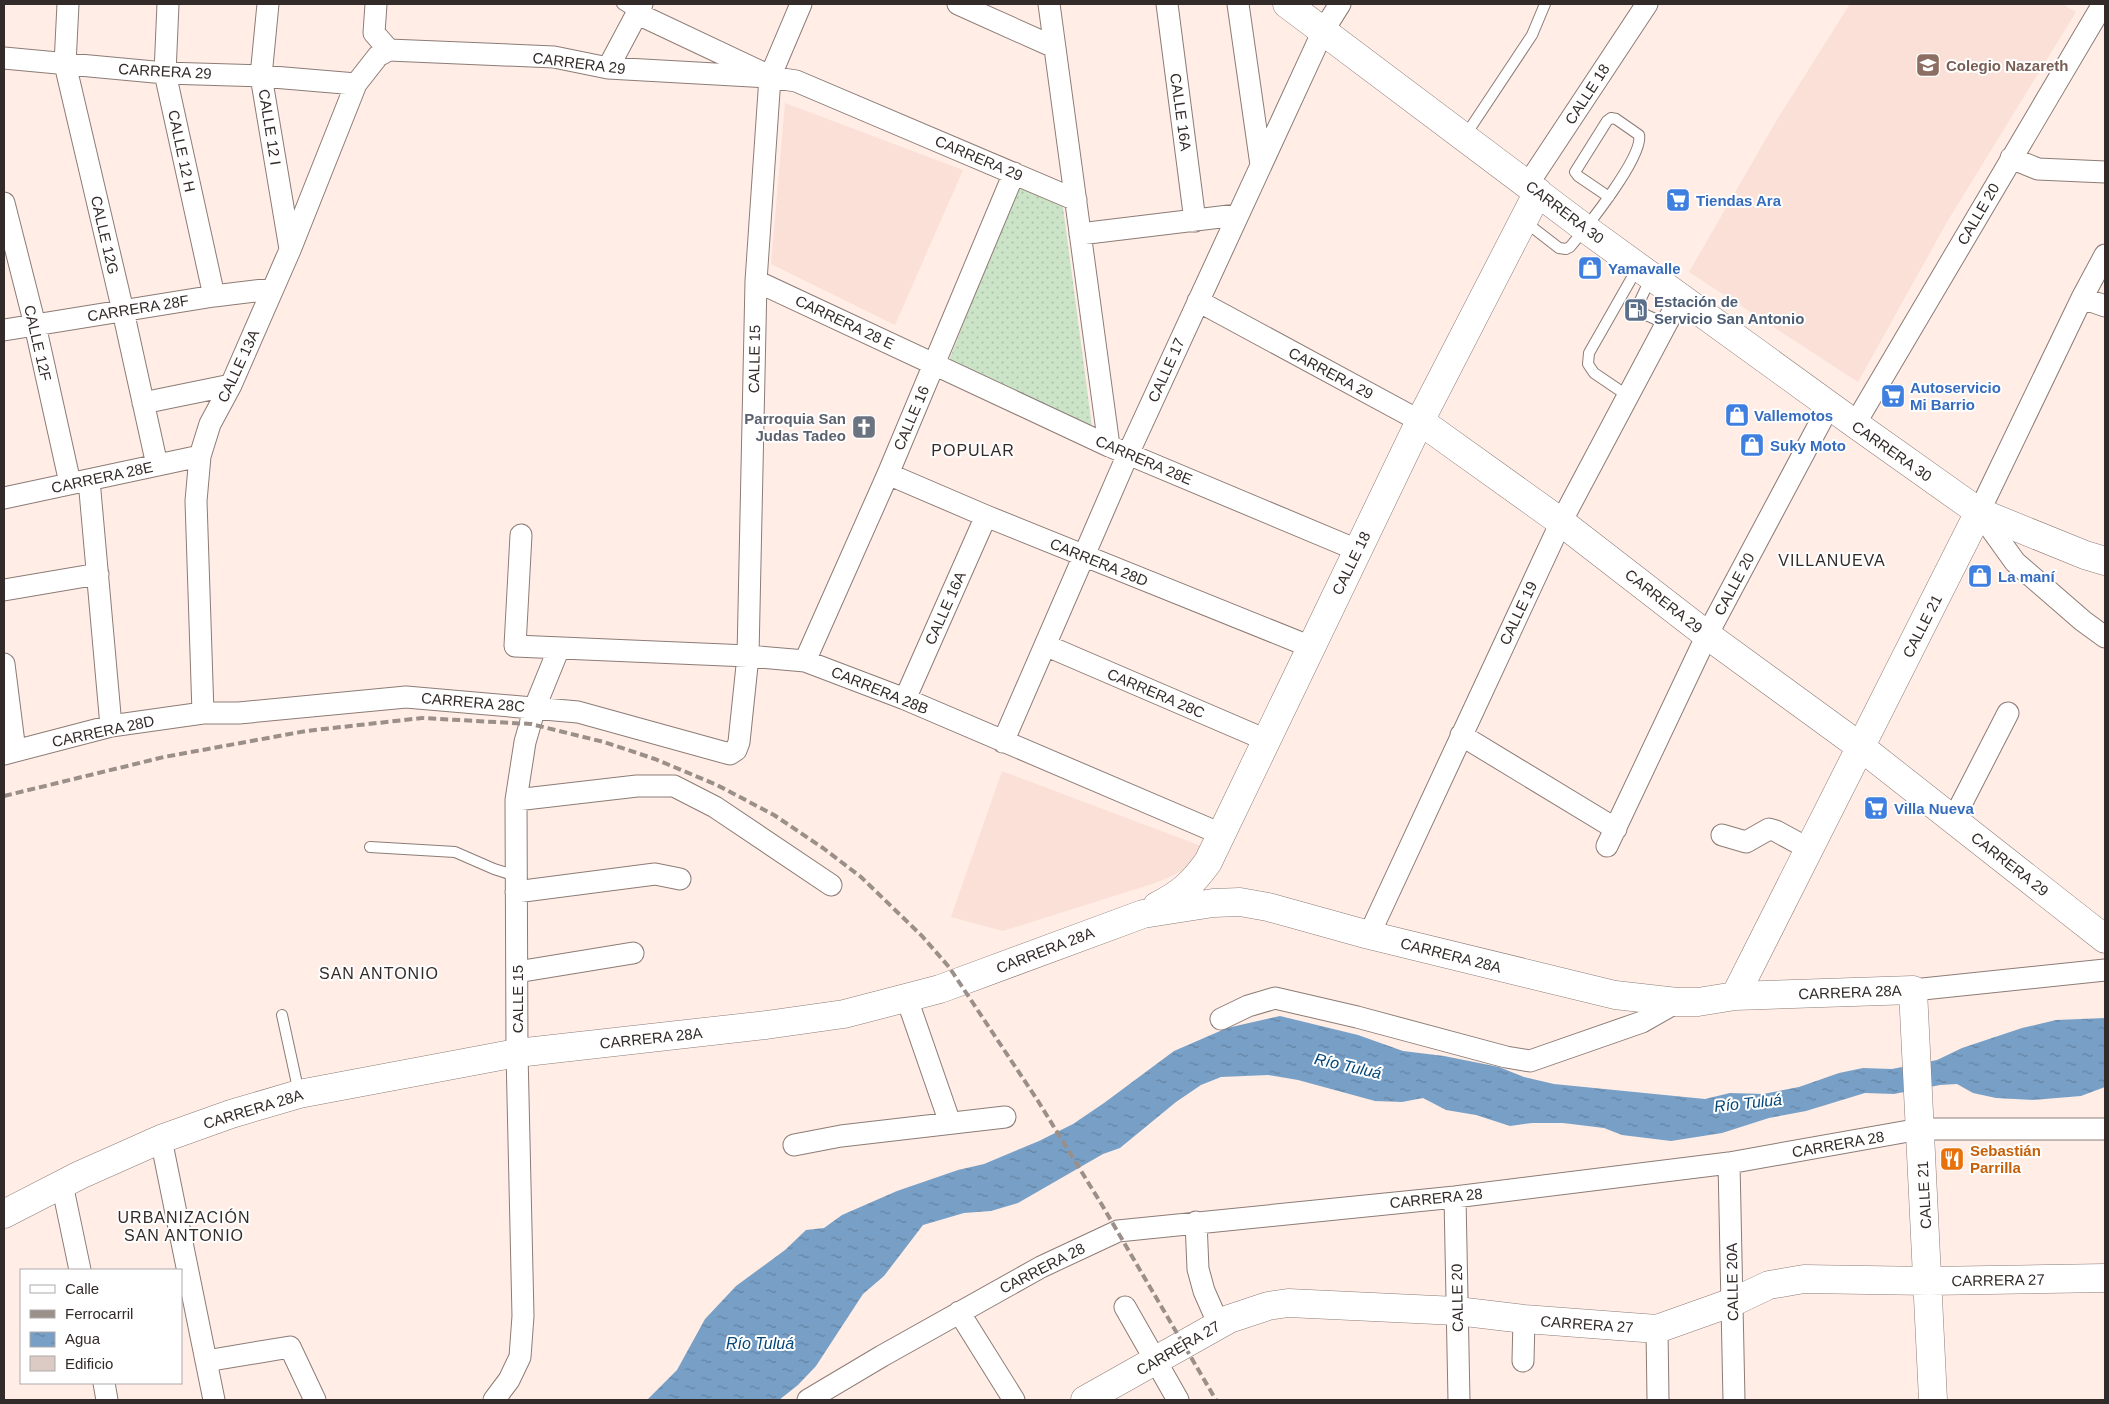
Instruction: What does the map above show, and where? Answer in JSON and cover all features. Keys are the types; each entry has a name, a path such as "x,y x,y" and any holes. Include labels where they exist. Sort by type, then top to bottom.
{"street":[{"name":"CALLE 12G","path":"68,4 65,64 123,310 157,465"},
{"name":"CALLE 12 H","path":"168,4 165,73 214,296"},
{"name":"CALLE 12 I","path":"268,4 261,76 290,250"},
{"path":"376,4 374,33 389,50"},
{"name":"CALLE 15","path":"736,750 739,742 748,656 756,281 770,77 801,4"},
{"path":"958,4 1054,47"},
{"path":"1049,4 1109,446"},
{"name":"CALLE 16A","path":"1167,4 1196,220"},
{"path":"1238,4 1261,165"},
{"name":"CARRERA 30","path":"1287,4 1586,229 1829,406 1979,512 2085,556 2105,561"},
{"name":"CALLE 17","path":"1004,742 1128,454 1323,31 1340,4"},
{"name":"CALLE 18","path":"1143,914 1181,892 1195,880 1208,862 1420,421 1524,220 1533,188 1648,4"},
{"name":"CALLE 20","path":"1855,424 2102,5"},
{"name":"CARRERA 29","path":"634,7 770,77"},
{"path":"608,68 634,7"},
{"name":"CARRERA 29","path":"389,50 554,57 608,68 770,77 796,81 1076,200"},
{"name":"CALLE 13A","path":"203,713 196,501 200,456 210,424 231,386 290,250 356,84 378,56 389,50"},
{"name":"CARRERA 29","path":"4,58 165,73 261,76 356,84"},
{"path":"2011,158 2038,169 2105,172"},
{"name":"CALLE 16","path":"805,661 888,474 1014,173"},
{"name":"CALLE 12F","path":"4,203 35,325 80,482 98,574 111,726"},
{"path":"1080,234 1237,215"},
{"name":"CALLE 21","path":"1735,996 1862,748 2082,298 2105,255"},
{"name":"CARRERA 28 E","path":"756,281 934,363"},
{"name":"CARRERA 28F","path":"4,330 214,296 272,289"},
{"name":"CALLE 19","path":"1370,935 1561,522 1680,298"},
{"path":"2082,298 2105,306"},
{"name":"CARRERA 29","path":"1198,301 1420,421 1561,522 1707,635 1862,748 2105,939"},
{"name":"CARRERA 28E","path":"934,363 1109,446 1357,550"},
{"path":"143,403 231,386"},
{"name":"CALLE 20","path":"1461,735 1611,838 1707,635 1829,406"},
{"name":"CARRERA 28E","path":"4,498 200,456"},
{"name":"CARRERA 28D","path":"888,474 986,516 1311,647"},
{"path":"1979,512 2015,562 2083,621 2105,637"},
{"name":"CALLE 16A","path":"905,699 986,516"},
{"name":"CARRERA 28B","path":"521,535 515,646 748,656 805,661 905,699 1221,834"},
{"path":"4,590 98,574"},
{"name":"CARRERA 28C","path":"1045,645 1266,740"},
{"name":"CALLE 15","path":"494,1400 509,1380 520,1357 523,1316 517,1053 516,800 525,742 535,707 560,648"},
{"path":"4,664 10,752"},
{"name":"CARRERA 28C","path":"203,713 239,713 406,697 578,712 730,754 736,750"},
{"name":"CARRERA 28D","path":"10,752 111,726 203,713"},
{"path":"1953,820 2008,713"},
{"path":"516,800 637,786 674,786 715,807 831,885"},
{"path":"1722,835 1746,842 1769,829 1776,830 1809,849"},
{"path":"1208,862 1206,877 1208,888 1216,897 1225,902"},
{"path":"516,884 655,874 680,879"},
{"name":"CARRERA 28A","path":"4,1214 62,1184 161,1139 231,1114 299,1094 517,1053 775,1024 844,1014 907,999 969,979 1143,914 1204,904 1240,902 1268,907 1370,935 1615,995 1677,1002 1698,1002 1735,996 1913,990 2105,970"},
{"path":"517,972 633,953"},
{"name":"CALLE 21","path":"1913,990 1929,1281 1933,1400"},
{"path":"1221,1019 1248,1006 1275,998 1357,1017 1506,1057 1530,1061 1642,1022 1677,1002"},
{"path":"907,999 950,1123"},
{"name":"CARRERA 28","path":"808,1400 959,1312 1041,1267 1118,1231 1455,1197 1729,1163 1919,1116 2105,1129"},
{"path":"794,1145 841,1136 1005,1117"},
{"path":"161,1139 214,1400"},
{"name":"CALLE 20A","path":"1729,1163 1734,1400"},
{"path":"62,1184 80,1269"},
{"name":"CALLE 20","path":"1455,1197 1459,1400"},
{"path":"1196,1222 1198,1269 1204,1290 1219,1325"},
{"name":"CARRERA 27","path":"1085,1400 1245,1312 1288,1303 1457,1311 1524,1319 1657,1329 1733,1302 1769,1285 1804,1279 1929,1281 2105,1278"},
{"path":"1125,1307 1178,1400"},
{"path":"959,1312 1014,1400"},
{"path":"1523,1361 1524,1319"},
{"path":"1657,1329 1658,1400"},
{"path":"206,1360 290,1347 315,1400"},
{"path":"104,1384 108,1400"}],"lane":[{"path":"1464,137 1532,35 1545,4"},
{"path":"1524,220 1559,248 1566,250 1586,229 1609,197 1640,145 1639,134 1616,119 1611,118 1607,121 1575,172 1609,197"},
{"path":"1639,303 1645,271"},
{"path":"1628,396 1594,373 1588,364 1589,353 1645,271"},
{"path":"1644,314 1666,324"},
{"path":"370,847 455,852 494,869 516,884"},
{"path":"282,1015 299,1094"}],"shaded area":[{"path":"1850,4 2062,4 2076,12 1947,222 1858,382 1689,272 1778,118"},
{"path":"785,103 963,170 895,325 771,264"},
{"path":"1002,771 1201,846 1189,866 1174,875 1155,883 1003,931 951,917"}],"green space":[{"path":"1017,187 1063,207 1092,427 948,363"}],"water":[{"name":"Río Tuluá","path":"1280,1016 1358,1035 1403,1051 1444,1056 1499,1067 1524,1077 1554,1084 1705,1099 1730,1093 1763,1094 1799,1087 1839,1073 1863,1068 1892,1069 1937,1060 1962,1048 2022,1028 2056,1020 2105,1018 2105,1087 2081,1096 2033,1100 1996,1098 1973,1093 1957,1084 1940,1085 1894,1094 1865,1093 1806,1111 1769,1118 1722,1133 1671,1141 1622,1135 1604,1128 1563,1123 1532,1123 1510,1126 1476,1115 1446,1110 1423,1098 1402,1102 1375,1101 1298,1080 1268,1075 1221,1077 1201,1085 1176,1102 1120,1148 1103,1154 1018,1203 991,1211 964,1213 923,1225 884,1276 863,1294 816,1366 798,1385 779,1400 647,1400 677,1370 705,1319 736,1286 785,1250 806,1230 824,1228 842,1215 897,1191 958,1170 984,1164 1039,1141 1073,1124 1174,1051 1227,1028"}],"building":[{"path":"1633,301 1633,307 1639,310 1637,314 1639,321 1626,312"}],"railway":[{"path":"4,796 164,757 306,731 422,718 531,724 604,742 655,759 717,785 774,815 823,848 861,877 922,936 949,967 1038,1101 1102,1205 1216,1400"}],"place":[{"name":"Colegio Nazareth","path":"1928,65"},
{"name":"Tiendas Ara","path":"1678,200"},
{"name":"Yamavalle","path":"1590,268"},
{"name":"Estación de Servicio San Antonio","path":"1636,310"},
{"name":"Autoservicio Mi Barrio","path":"1893,396"},
{"name":"Vallemotos","path":"1737,415"},
{"name":"Parroquia San Judas Tadeo","path":"864,427"},
{"name":"Suky Moto","path":"1752,445"},
{"name":"La maní","path":"1980,576"},
{"name":"Villa Nueva","path":"1876,808"},
{"name":"Sebastián Parrilla","path":"1952,1159"}],"district":[{"name":"POPULAR","path":"973,450"},
{"name":"VILLANUEVA","path":"1832,560"},
{"name":"SAN ANTONIO","path":"379,973"},
{"name":"URBANIZACIÓN SAN ANTONIO","path":"184,1226"}]}
